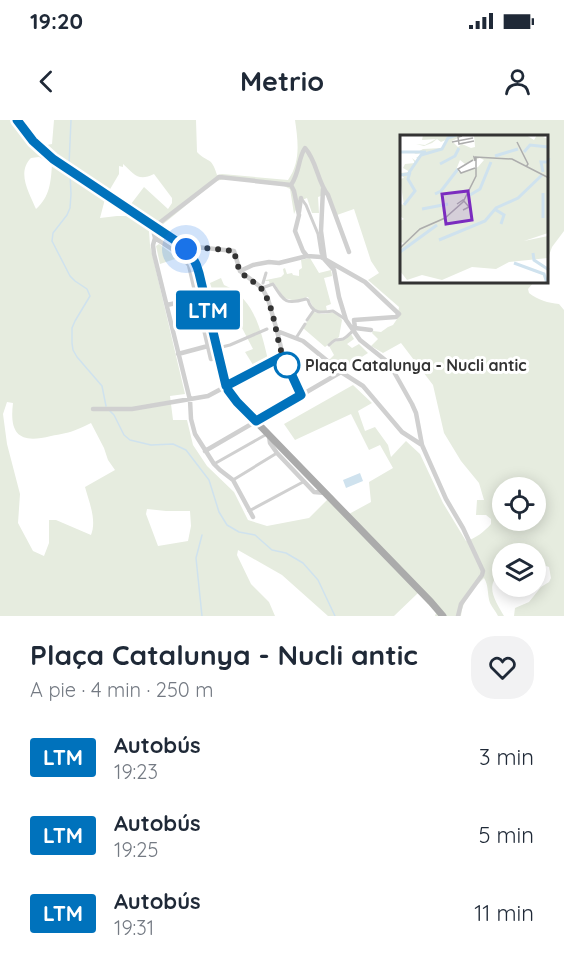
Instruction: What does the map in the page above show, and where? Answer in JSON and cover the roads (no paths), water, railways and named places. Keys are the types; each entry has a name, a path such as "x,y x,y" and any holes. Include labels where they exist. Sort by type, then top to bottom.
{"main road":[{"path":"17,120 33,141 53,159 186,249 196,263 226,386 237,402 443,616"}],"street":[{"path":"291,185 297,174 301,153 305,148 312,159 323,189 328,195 349,252"},
{"path":"219,357 211,358 189,265 170,246 155,238 151,225 219,177 291,185"},
{"path":"291,185 298,215"},
{"path":"323,189 321,231 325,260"},
{"path":"301,198 295,231 307,256"},
{"path":"301,198 318,234 321,254 332,266 346,321"},
{"path":"155,238 160,238 164,233"},
{"path":"155,238 154,254 190,400 195,434 214,464 233,480 253,517"},
{"path":"186,249 196,247 234,251 240,271 262,286 270,306 283,356 301,395"},
{"path":"240,271 253,265 279,263 307,256 325,260 365,282 399,314 396,317 354,320 354,330"},
{"path":"262,286 266,273"},
{"path":"262,286 273,284 286,301 295,303 306,299 310,306 320,313 333,311 346,321 368,347 389,363 416,413 422,445 446,499 463,528 483,571 461,604 458,616"},
{"path":"167,305 198,298"},
{"path":"296,338 314,310"},
{"path":"216,348 230,345 267,329"},
{"path":"328,345 354,330 371,330"},
{"path":"277,331 303,341 341,372 363,386 402,432 422,445"},
{"path":"178,354 208,346"},
{"path":"93,409 132,409 208,396 283,356"},
{"path":"205,451 341,372"},
{"path":"214,464 268,434 277,453 302,483 314,492 325,493"},
{"path":"233,480 277,453"},
{"path":"249,511 302,483"}],"water":[{"path":"360,473 363,481 346,488 343,480"}],"waterway":[{"path":"69,165 71,120"},
{"path":"70,173 70,208 53,233 52,241 70,276 87,289 90,296 72,328 73,350 102,386 106,406"},
{"path":"109,410 124,435 130,440 151,445 173,444 186,450 209,480 219,512 227,525 239,532 255,535 272,550 286,553 303,563 318,580 335,616"},
{"path":"202,535 196,558 202,616"}],"place":[{"name":"Plaça Catalunya - Nucli antic","path":"287,365"}]}
